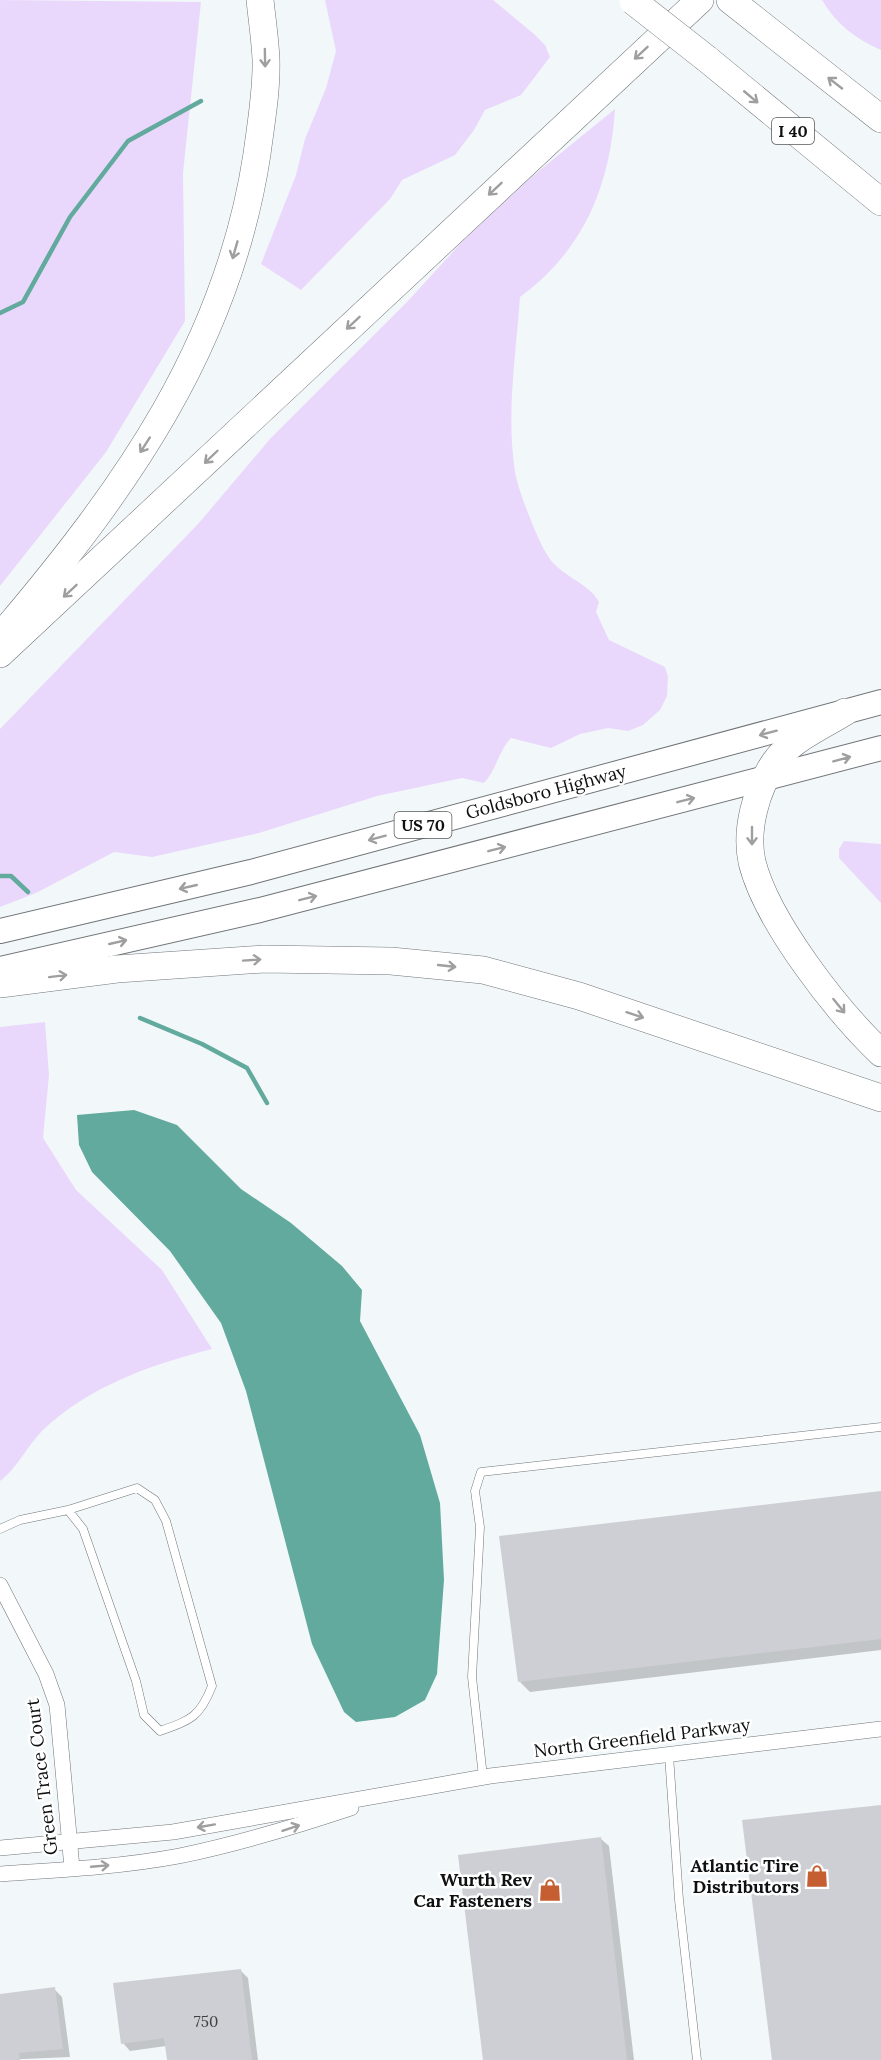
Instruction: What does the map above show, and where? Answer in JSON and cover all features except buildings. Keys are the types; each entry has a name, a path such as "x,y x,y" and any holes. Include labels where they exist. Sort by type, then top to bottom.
{"highway":[{"path":"0,637 88,528 139,454 166,412 210,322 234,257 251,193 261,128 266,60 260,0"},
{"path":"0,654 700,0"},
{"path":"730,0 881,119"},
{"name":"I 40","path":"633,1 881,202"},
{"path":"844,712 793,745 776,761 765,780 752,815 752,861 766,897 783,928 806,962 866,1039 881,1053"},
{"path":"0,984 117,969 264,959 391,961 483,970 579,996 881,1098"}],"main road":[{"name":"Goldsboro Highway","path":"0,931 251,872 881,702"},
{"name":"US 70","path":"0,969 271,907 881,748"}],"street":[{"name":"Green Trace Court","path":"0,1585 4,1603 46,1674 57,1705 72,1868"},
{"name":"North Greenfield Parkway","path":"0,1848 173,1832 483,1777 881,1729"},
{"name":"North Greenfield Parkway","path":"0,1874 179,1855 272,1834 408,1789"}],"lane":[{"path":"483,1777 472,1677 480,1527 475,1491 481,1472 881,1427"},
{"path":"0,1530 20,1521 68,1510 138,1488 154,1500 166,1521 212,1686 204,1705 190,1720 160,1731 144,1716 136,1681 83,1529 68,1510"},
{"path":"669,1755 679,1900 697,2060"}],"shaded area":[{"path":"0,0 201,2 183,173 185,321 106,452 0,586"},
{"path":"325,0 493,0 545,45 550,57 521,95 485,110 474,130 455,155 402,180 390,199 301,290 261,264 296,175 305,139 326,88 336,51"},
{"path":"822,0 881,0 881,50 847,30"},
{"path":"615,109 607,164 590,214 561,259 520,297 513,384 512,450 523,501 537,536 551,561 594,595 599,602 596,612 609,640 665,667 668,677 667,696 660,710 643,725 628,731 608,728 580,734 551,748 511,738 484,783 462,778 377,796 259,833 152,857 114,852 36,893 0,907 0,729 198,524 270,439 407,302 462,242 529,179"},
{"path":"844,841 881,844 881,903 839,858 839,849"},
{"path":"45,1022 49,1075 43,1138 76,1190 162,1270 212,1349 143,1370 100,1389 80,1401 42,1431 6,1477 0,1481 0,1027"},
{"path":"134,1110 177,1125 241,1189 291,1223 342,1266 362,1290 360,1321 420,1435 440,1503 444,1580 437,1674 425,1700 395,1717 356,1722 344,1712 312,1644 246,1391 221,1323 170,1251 92,1172 79,1145 77,1115"}],"waterway":[{"path":"0,313 23,302 70,217 128,141 201,101"},
{"path":"0,876 11,876 28,892"},
{"path":"140,1018 202,1044 247,1068 267,1103"}],"place":[{"name":"Atlantic Tire Distributors","path":"817,1876"},
{"name":"Wurth Rev Car Fasteners","path":"550,1890"}]}
